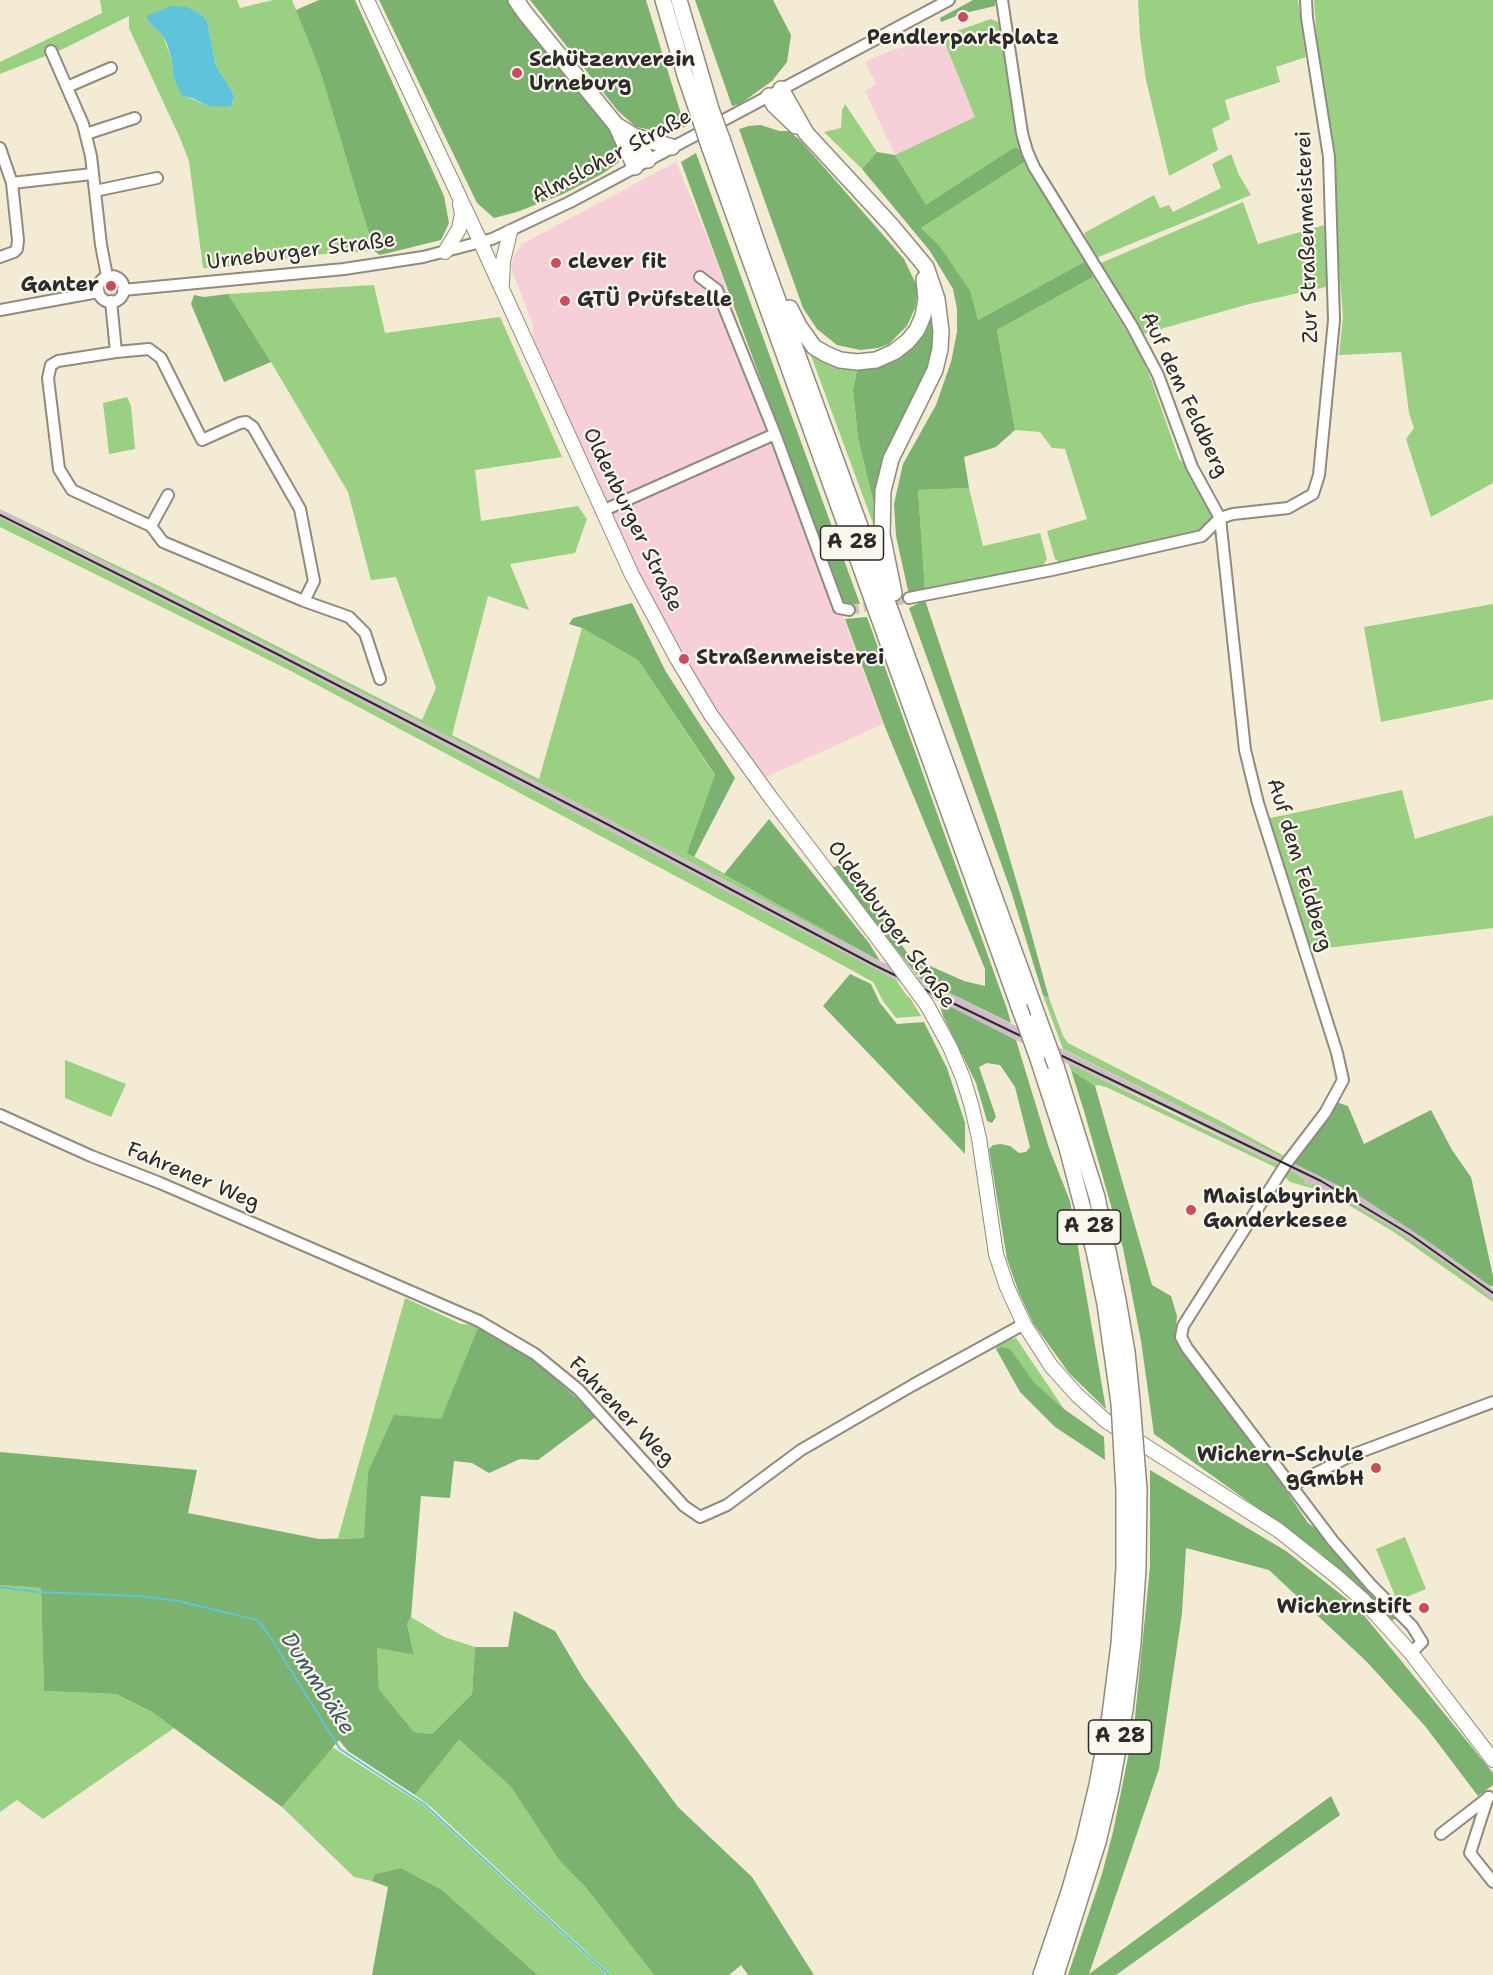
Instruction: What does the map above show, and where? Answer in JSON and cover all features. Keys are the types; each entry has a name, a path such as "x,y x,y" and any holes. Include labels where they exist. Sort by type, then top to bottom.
{"highway":[{"path":"516,0 616,125 642,163"},
{"name":"A 28","path":"667,1 685,75 705,112 1037,1056 1067,1148 1094,1251 1125,1402"},
{"path":"775,92 806,133 914,251 933,281 940,314 940,349 934,370 891,459 883,491 882,534 895,598 896,622"},
{"path":"616,125 634,135 672,147"},
{"path":"634,135 642,163"},
{"name":"A 28","path":"715,142 760,251 1056,1066 1100,1209 1118,1300 1127,1352 1125,1402 1138,1568 1133,1643 1125,1710 1113,1779 1098,1842 1056,1975"},
{"path":"760,251 773,265 798,326 814,347 840,360 857,362 876,360 894,352 917,330 923,316 926,288 914,251"},
{"name":"A 28","path":"1041,1975 1069,1892 1097,1785 1110,1715 1119,1644 1132,1491"}],"main road":[{"name":"Oldenburger Straße","path":"368,0 632,576 676,657 711,714 771,798 927,1005 950,1047 963,1078 979,1138 996,1254 1007,1287 1024,1324 1051,1366 1077,1395 1106,1421 1286,1536 1363,1600 1411,1653 1493,1760"},
{"path":"445,252 459,229 462,214 459,196"},
{"path":"503,292 501,276 510,232"}],"street":[{"name":"Almsloher Straße","path":"481,243 510,232 950,0"},
{"name":"Auf dem Feldberg","path":"1002,0 1022,133 1027,151 1034,167 1132,326 1158,375 1192,467 1220,518 1245,750 1258,803 1337,1053 1343,1080 1325,1113 1286,1164 1221,1267 1184,1326 1181,1337 1340,1550 1412,1626 1422,1642 1411,1653"},
{"name":"Zur Straßenmeisterei","path":"1220,518 1233,514 1288,508 1313,494 1319,475 1334,320 1329,157 1306,0"},
{"path":"51,51 86,134 107,276"},
{"path":"68,87 111,68"},
{"path":"86,134 135,118"},
{"path":"0,148 12,183 18,240 17,249 0,257"},
{"path":"12,183 93,174"},
{"path":"95,191 157,178"},
{"name":"Urneburger Straße","path":"123,290 344,269 423,257 481,243"},
{"path":"107,276 114,276 120,280 123,290 118,299 111,301 104,299 98,292 99,283 107,276"},
{"path":"700,277 717,290 775,434 839,608 849,610"},
{"path":"0,310 98,292"},
{"path":"111,301 116,352"},
{"path":"304,601 314,581 300,508 253,427 246,422 240,423 202,440 161,358 149,349 58,361 51,365 48,378 59,469 72,489 151,526 163,542 304,601 349,617 365,633 380,679"},
{"path":"602,511 775,434"},
{"path":"151,526 168,495"},
{"path":"1202,536 1220,518"},
{"path":"909,598 1052,570 1202,536 1222,543"},
{"name":"Fahrener Weg","path":"0,1115 479,1321 534,1354 579,1390 684,1506 700,1517 727,1505 801,1450 1024,1324"},
{"path":"1292,1486 1352,1455 1493,1402"},
{"path":"1441,1834 1491,1795"},
{"path":"1491,1795 1470,1852 1493,1882"}],"shaded area":[{"path":"942,36 975,117 895,155 865,91 876,84 865,62 890,51"},
{"path":"676,162 715,256 883,724 766,777 711,703 657,614 533,338 533,326 511,267 514,256 522,244"},
{"path":"0,509 506,766 880,961 919,978 1361,1197 1490,1286 1493,1289 1493,1299 1395,1229 1339,1196 1312,1183 1311,1186 1304,1183 1305,1179 1167,1109 1016,1040 858,961 295,667 0,518"}],"green space":[{"path":"100,0 237,0 240,8 273,0 292,0 320,69 374,251 311,255 203,268 189,161 129,28 129,16 63,49 0,74 0,62 102,13","holes":["188,7 202,15 207,21 216,66 234,96 232,105 208,106 183,95 173,76 172,61 163,36 148,21"]},
{"path":"319,0 355,0 444,196 449,223 441,240 380,255 374,251 320,70 296,10"},
{"path":"379,0 509,0 528,31 610,129 620,151 621,157 618,163 563,194 517,212 494,218 477,203"},
{"path":"530,0 646,0 685,127 657,131 636,127 618,111"},
{"path":"695,0 773,0 791,35 787,62 772,81 740,104 732,106"},
{"path":"973,0 995,0 995,6 961,14 941,22 940,18"},
{"path":"1138,0 1298,0 1306,57 1276,67 1280,82 1225,100 1230,119 1212,129 1218,150 1169,176 1146,80"},
{"path":"1314,0 1493,0 1493,483 1431,517 1406,439 1414,428 1409,413 1401,352 1339,355 1343,317 1329,135 1320,86"},
{"path":"991,19 1000,23 1023,151 1015,147 926,206 895,155 975,117 942,36"},
{"path":"845,104 877,152 862,169 824,132 841,128 842,110"},
{"path":"761,125 779,131 789,131 801,141 904,259 916,284 915,308 907,326 889,344 860,350 837,345 817,329 803,308 739,129"},
{"path":"1015,147 1023,151 1026,161 921,228 939,245 970,291 978,320 1086,261 1093,277 997,330 1015,430 996,447 964,457 969,488 918,490 925,590 909,595 896,536 894,504 903,464 936,405 951,362 957,332 957,309 953,289 930,251 862,169 877,152 895,155 926,205"},
{"path":"696,153 860,604 843,604 681,162"},
{"path":"1231,154 1239,175 1251,195 1096,258 1084,233 1154,195 1160,208 1169,205 1173,212 1221,188 1212,164"},
{"path":"1026,161 1032,175 1086,261 978,320 969,291 939,245 921,228"},
{"path":"1243,202 1258,244 1328,224 1330,286 1249,304 1143,334 1099,264"},
{"path":"1093,277 1136,346 1151,379 1179,459 1190,468 1215,516 1197,534 1062,564 1055,559 1047,531 1087,519 1065,449 1052,448 1040,432 1015,430 997,330"},
{"path":"374,285 385,333 500,317 562,457 475,470 481,521 578,506 587,519 575,553 510,564 529,610 488,596 452,735 539,779 582,628 638,660 715,776 688,853 880,961 506,766 0,509 157,585 422,720 436,688 396,577 371,580 348,492 228,294"},
{"path":"228,294 271,362 224,382 191,304 194,295 204,297"},
{"path":"934,308 935,347 876,513 858,438 853,390 857,370 883,365 901,356 919,340"},
{"path":"807,345 842,367 857,370 853,390 858,438 876,513 877,534"},
{"path":"127,397 131,406 135,449 109,454 103,403"},
{"path":"969,488 983,546 1040,533 1047,559 1042,567 925,590 918,490"},
{"path":"0,518 295,667 896,980 921,1016 896,1018 883,1001 873,982 291,671 0,527"},
{"path":"925,600 998,819 1049,998 1043,995 1011,891 909,608"},
{"path":"632,603 666,672 735,778 694,857 687,853 715,775 638,660 582,628 569,624 573,618"},
{"path":"1493,604 1493,699 1381,722 1364,627"},
{"path":"867,617 1011,1023 919,978 832,868 845,862 910,957 964,981 985,986 985,969 885,727 845,619"},
{"path":"1402,790 1415,839 1493,815 1493,928 1310,950 1266,819"},
{"path":"769,819 869,943 880,961 724,874"},
{"path":"850,974 871,984 880,1003 897,1024 924,1022 947,1068 965,1123 965,1154 823,1006"},
{"path":"1043,995 1049,998 1063,1036 1068,1043 1224,1123 1286,1157 1285,1159 1063,1049"},
{"path":"939,1001 1016,1040 1049,1148 1070,1201 1106,1409 1069,1373 1033,1323 1007,1259 989,1149 993,1145 1001,1144 1010,1146 1019,1153 1026,1152 1030,1147 1015,1087 1000,1065 987,1063 979,1067 996,1117 992,1123 987,1121 976,1083 943,1016"},
{"path":"65,1060 126,1084 111,1117 65,1098"},
{"path":"1068,1063 1279,1165 1277,1168 1106,1087 1095,1086 1071,1070"},
{"path":"1071,1070 1095,1086 1152,1285 1171,1296 1177,1316 1175,1335 1186,1354 1261,1453 1308,1523 1325,1536 1396,1618 1390,1622 1319,1552 1154,1434 1141,1341 1123,1248"},
{"path":"1336,1102 1348,1106 1364,1144 1431,1110 1452,1150 1471,1177 1493,1276 1493,1286 1361,1197 1293,1163"},
{"path":"1287,1169 1305,1179 1304,1183 1311,1186 1312,1183 1339,1196 1395,1229 1453,1268 1493,1299 1493,1302 1394,1232 1337,1198 1290,1182 1285,1175"},
{"path":"405,1298 461,1324 479,1325 441,1420 368,1472 365,1538 338,1538"},
{"path":"479,1325 535,1361 597,1416 538,1460 520,1459 489,1473 472,1463 454,1461 450,1498 421,1496 411,1617 407,1624 414,1655 377,1648 379,1689 414,1732 432,1734 472,1694 475,1647 508,1647 514,1611 555,1631 583,1678 678,1807 752,1877 814,1975 748,1975 741,1965 729,1975 654,1975 586,1888 559,1860 511,1787 459,1739 415,1795 348,1751 339,1740 282,1807 152,1712 116,1694 44,1691 41,1588 0,1585 0,1452 197,1470 188,1513 319,1539 364,1538 368,1472 394,1415 441,1419"},
{"path":"1016,1338 1064,1409 1034,1382 1010,1350 1001,1347 996,1349 996,1345"},
{"path":"1001,1347 1010,1349 1034,1382 1064,1409 1104,1437 1105,1460 1055,1427 1020,1392 996,1349"},
{"path":"1150,1470 1286,1551 1358,1608 1493,1773 1493,1785 1478,1796 1425,1726 1367,1662 1269,1570 1186,1548 1182,1613 1159,1769 1089,1974 1331,1796 1340,1815 1116,1975 1068,1975 1102,1874 1113,1832 1134,1727 1150,1567"},
{"path":"1405,1537 1426,1589 1397,1601 1376,1549"},
{"path":"0,1585 41,1588 44,1691 116,1694 152,1712 174,1728 43,1819 17,1800 0,1812"},
{"path":"411,1617 444,1637 475,1647 472,1694 432,1734 414,1732 379,1689 377,1648 414,1655 407,1624"},
{"path":"459,1738 511,1787 559,1860 586,1888 654,1975 611,1975 431,1807 415,1795"},
{"path":"332,1747 423,1805 607,1975 538,1975 442,1890 401,1868 375,1874 372,1881 354,1877 282,1807"},
{"path":"401,1868 442,1890 538,1975 372,1975 388,1887 372,1881 375,1874"}],"water":[{"path":"171,6 188,7 202,15 207,21 216,66 234,96 232,105 228,107 208,106 183,96 179,90 173,76 167,44 163,36 148,21 147,16"}],"waterway":[{"name":"Dummbäke","path":"0,1587 38,1592 138,1596 178,1601 257,1620 267,1632 340,1749 424,1804 609,1975"}],"tunnel":[{"path":"849,610 909,598"}],"railway":[{"path":"0,515 277,654 876,966 1321,1181 1411,1235 1493,1293"}],"place":[{"name":"Pendlerparkplatz","path":"963,17"},
{"name":"Schützenverein Urneburg","path":"517,73"},
{"name":"clever fit","path":"556,263"},
{"name":"Ganter","path":"111,286"},
{"name":"GTÜ Prüfstelle","path":"565,301"},
{"name":"Straßenmeisterei","path":"684,659"},
{"name":"Maislabyrinth Ganderkesee","path":"1191,1210"},
{"name":"Wichern-Schule gGmbH","path":"1376,1468"},
{"name":"Wichernstift","path":"1424,1608"}]}
